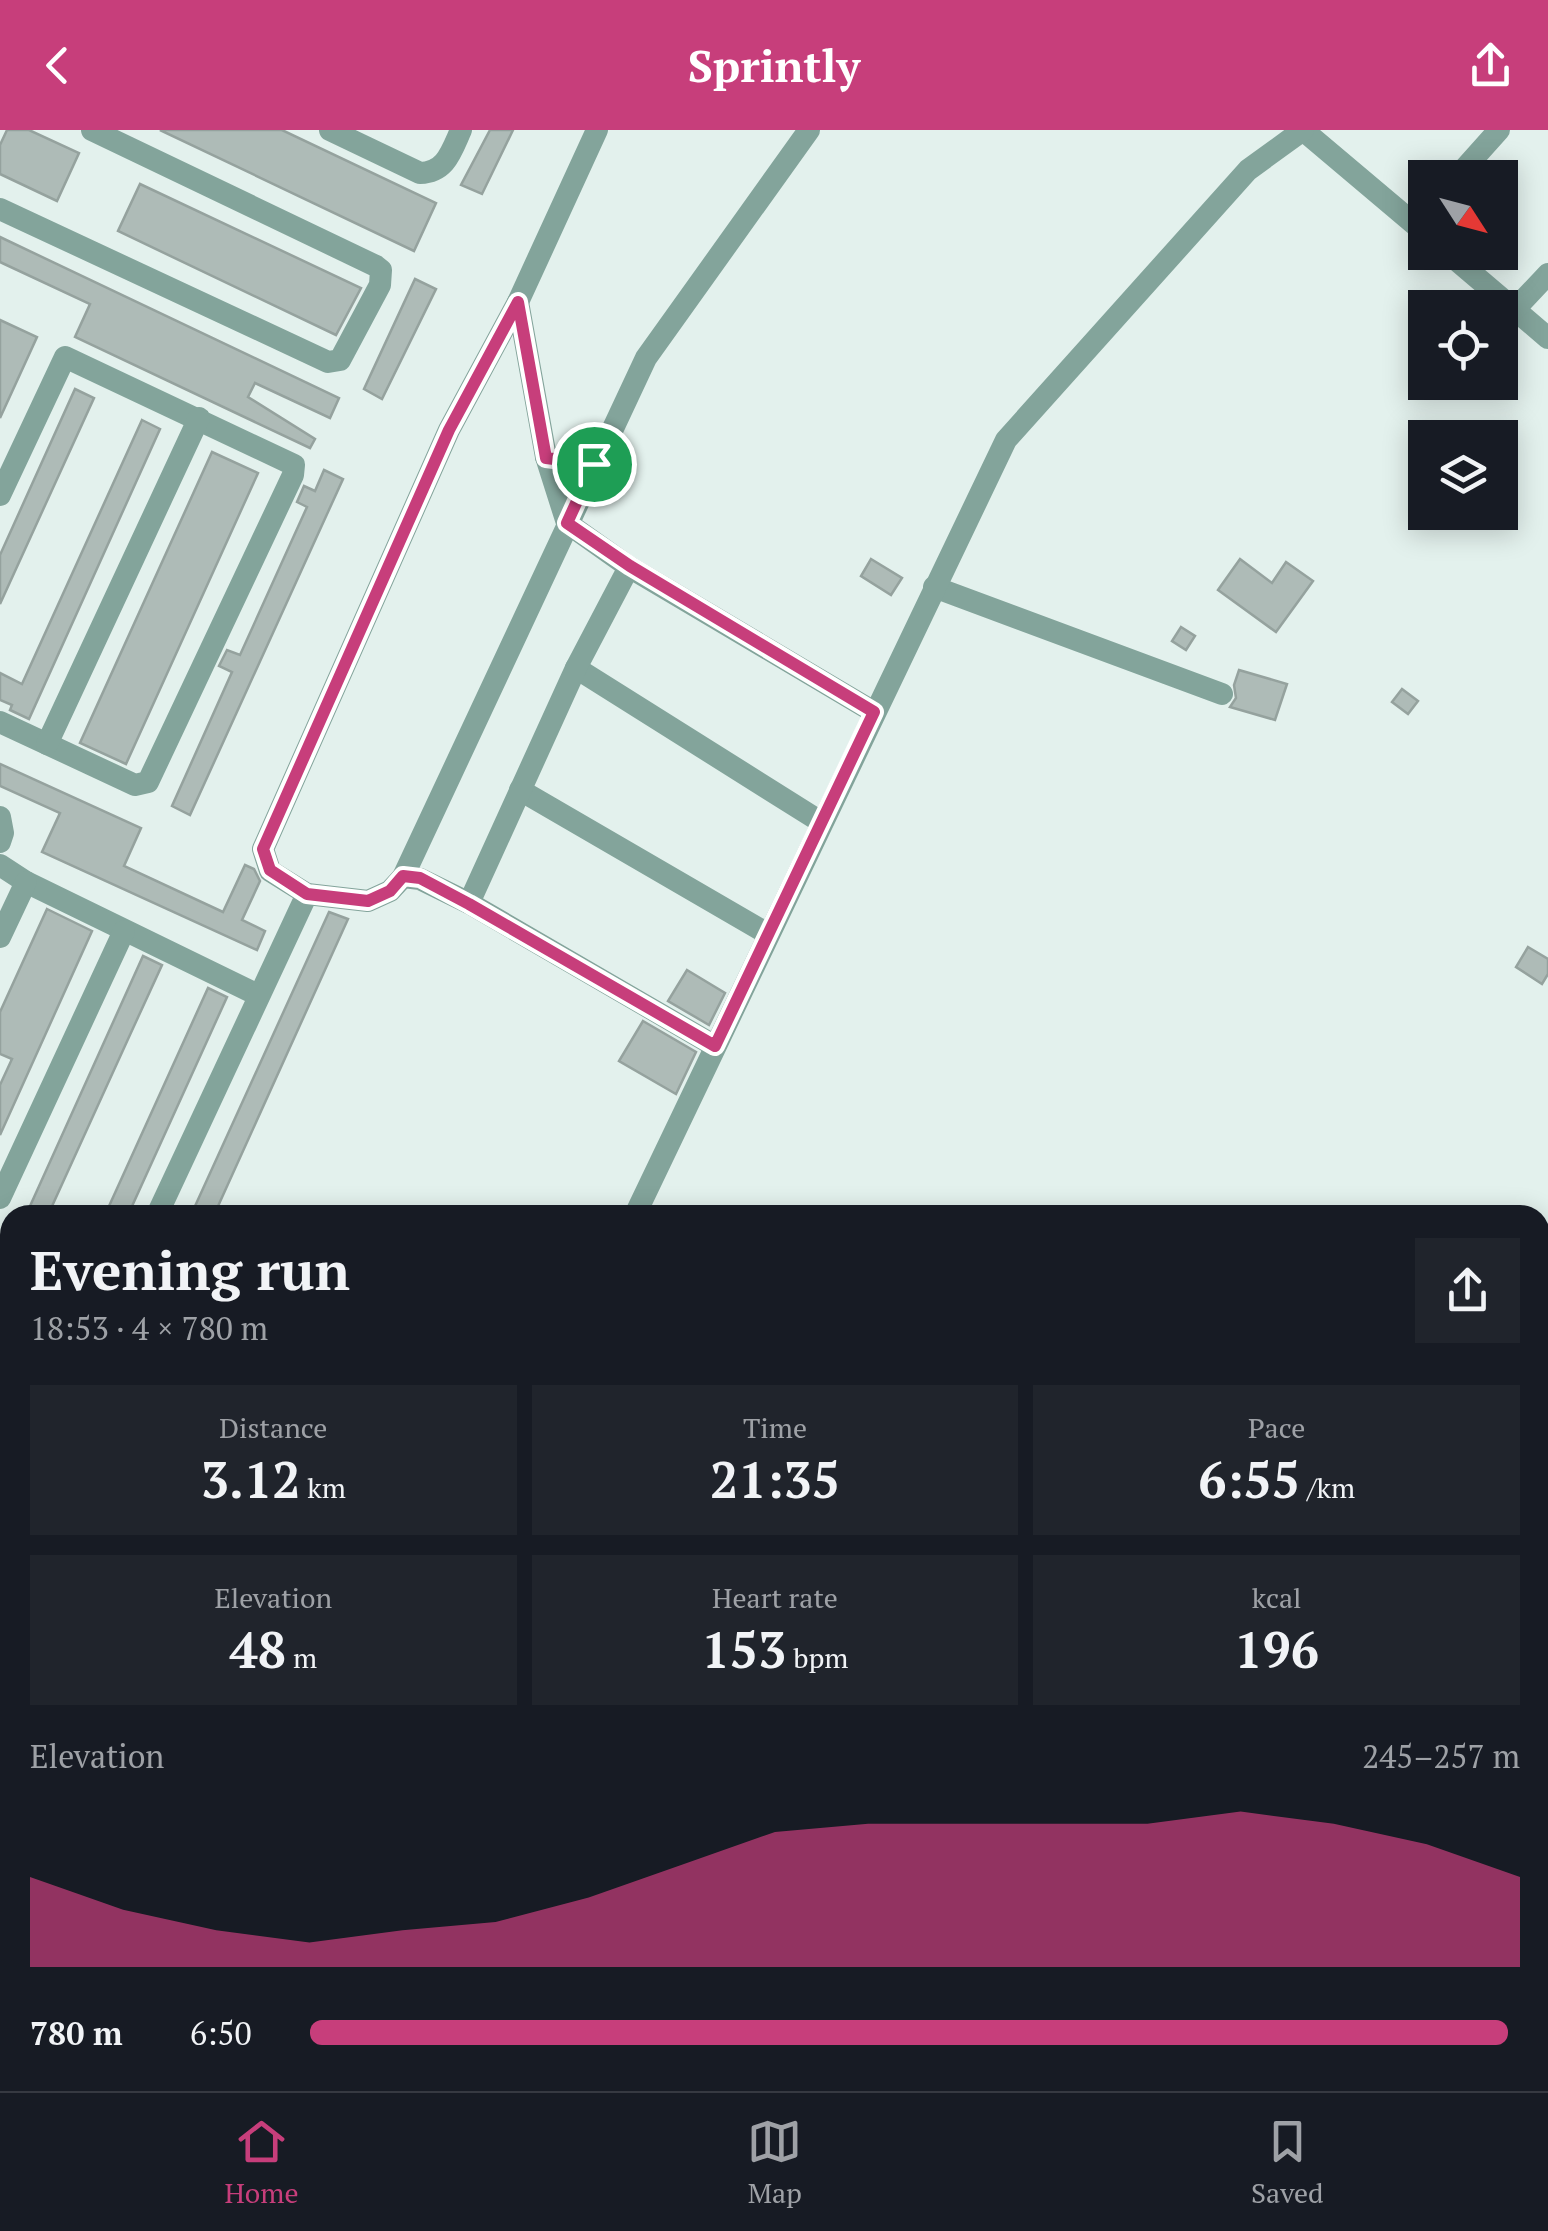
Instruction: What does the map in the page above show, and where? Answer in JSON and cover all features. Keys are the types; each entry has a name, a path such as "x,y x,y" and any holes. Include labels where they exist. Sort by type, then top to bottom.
{"street":[{"path":"0,209 328,362 340,360 380,285 381,270 92,130"},
{"path":"330,130 420,172 434,172 446,163 462,130"},
{"path":"597,130 518,302 449,430 263,849 270,870 307,894 368,901 390,891 403,876 646,358 809,130"},
{"path":"641,1205 1006,440 1248,170 1303,130 1408,213"},
{"path":"1472,160 1500,130"},
{"path":"1468,270 1491,290"},
{"path":"1518,306 1548,274"},
{"path":"518,302 546,458 567,523 630,566 874,712"},
{"path":"1518,313 1548,338"},
{"path":"0,495 64,358 291,462 293,475 148,782 135,784 0,722"},
{"path":"47,744 199,418"},
{"path":"546,458 594,464"},
{"path":"469,904 576,668 630,566"},
{"path":"934,587 1222,694"},
{"path":"576,668 821,822"},
{"path":"520,790 768,934"},
{"path":"0,817 0,842"},
{"path":"0,864 26,882 258,995"},
{"path":"403,876 420,878 469,904 715,1046"},
{"path":"0,937 26,882"},
{"path":"162,1205 307,894"},
{"path":"0,1198 124,931"}],"building":[{"path":"7,130 29,130 79,153 57,201 0,174 0,145"},
{"path":"160,130 282,130 436,203 414,251"},
{"path":"490,130 513,130 482,194 461,185"},
{"path":"140,184 361,288 336,335 118,231"},
{"path":"0,237 339,398 330,418 255,383 248,397 315,439 310,448 75,337 90,304 0,262"},
{"path":"415,279 436,289 382,399 364,389"},
{"path":"0,320 37,337 0,418"},
{"path":"75,389 94,398 0,604 0,555"},
{"path":"142,420 160,429 29,719 0,700 0,673 22,684"},
{"path":"212,452 258,473 126,764 80,743"},
{"path":"324,470 343,479 190,815 172,806 232,672 219,666 227,650 240,655 307,507 297,502 304,486 315,491"},
{"path":"871,559 902,578 891,595 861,576"},
{"path":"1240,559 1272,583 1286,562 1313,581 1276,632 1218,590"},
{"path":"1181,627 1195,636 1186,650 1172,641"},
{"path":"1239,670 1287,684 1275,720 1230,707 1236,698 1234,685"},
{"path":"1402,689 1418,701 1408,714 1392,702"},
{"path":"0,764 141,828 124,866 223,912 245,865 254,869 260,881 242,920 265,931 257,950 42,852 60,813 0,786"},
{"path":"47,909 92,931 0,1135 0,1085 12,1059 0,1054 0,1012"},
{"path":"329,912 348,919 219,1205 196,1205"},
{"path":"1528,947 1548,959 1548,974 1542,984 1516,967"},
{"path":"143,956 162,965 53,1205 31,1205"},
{"path":"687,970 725,993 709,1025 668,1001"},
{"path":"208,988 227,997 133,1205 110,1205"},
{"path":"643,1021 696,1052 676,1094 619,1061"}],"route":[{"path":"518,302 546,458 594,464 567,523 630,566 874,712 715,1046 420,878 403,876 390,891 368,901 307,894 270,870 263,849 449,430 518,302"}]}
